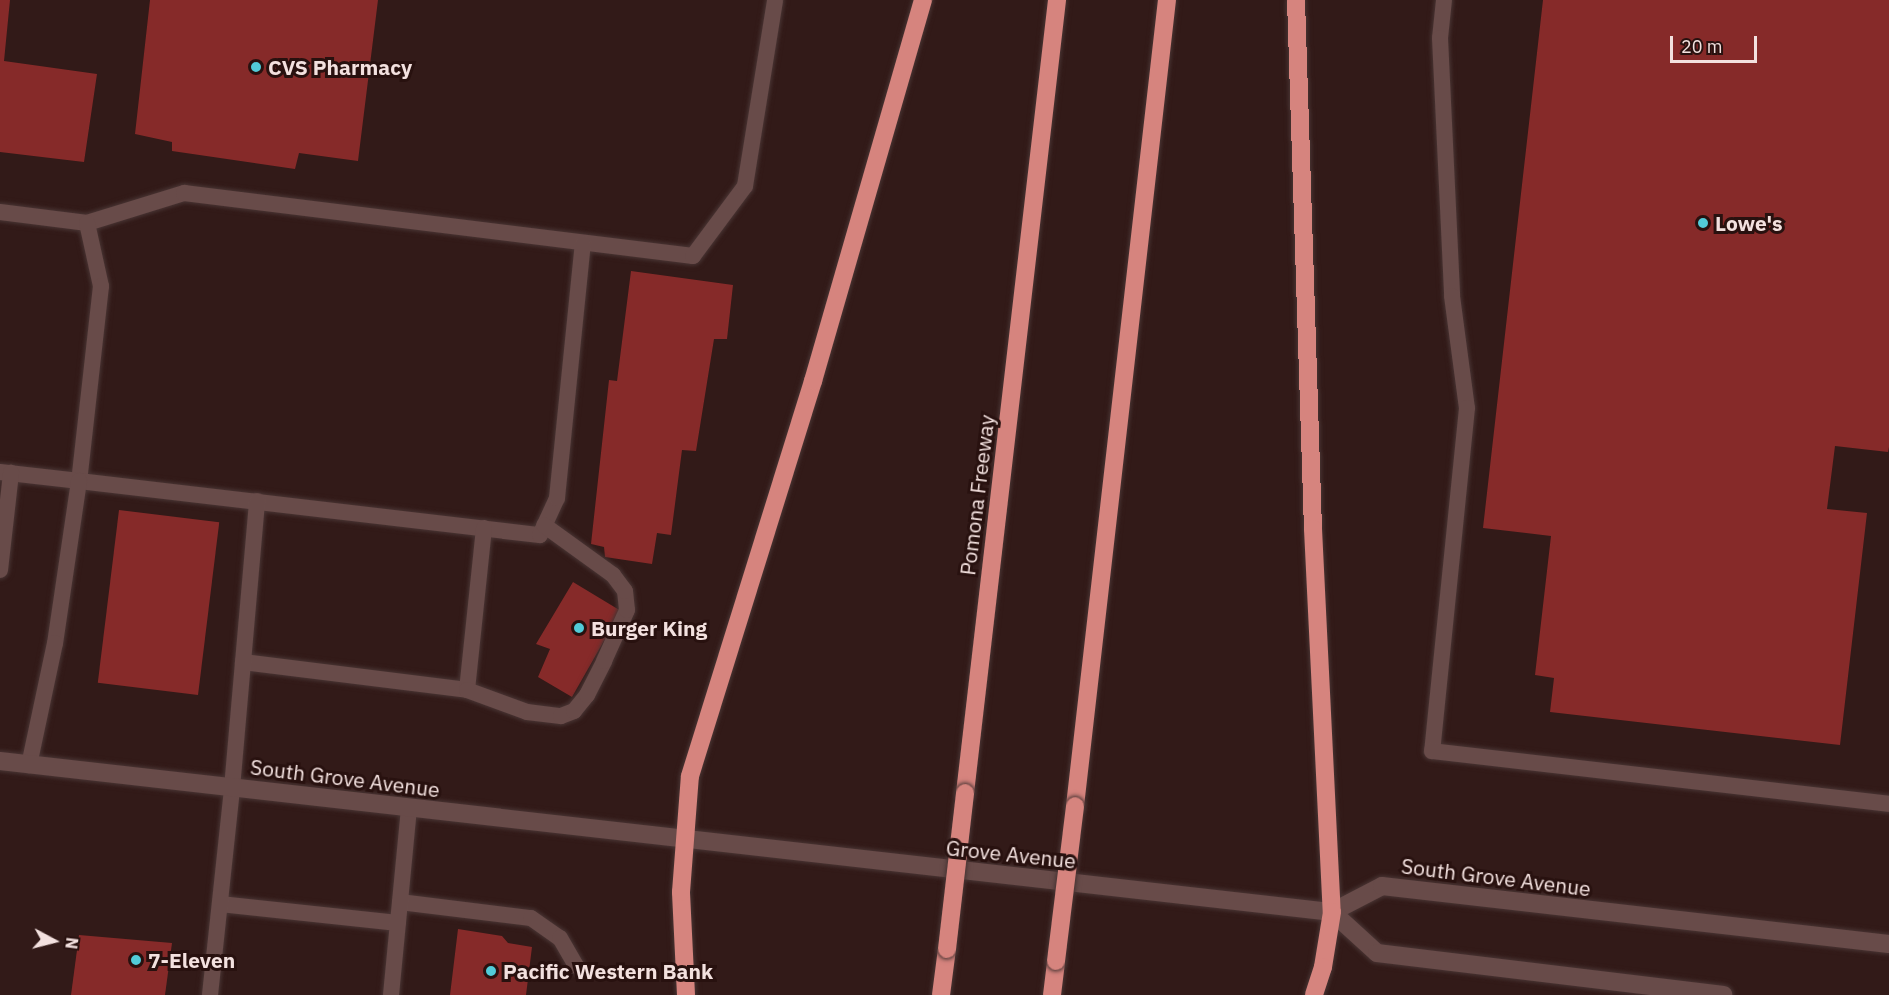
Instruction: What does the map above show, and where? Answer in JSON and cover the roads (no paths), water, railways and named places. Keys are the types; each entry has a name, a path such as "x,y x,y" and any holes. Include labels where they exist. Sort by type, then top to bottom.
{"highway":[{"path":"686,995 681,892 690,776 813,381 922,0"},
{"name":"Pomona Freeway","path":"941,995 1057,0"},
{"path":"1052,995 1167,0"},
{"path":"1296,0 1313,529 1332,912 1323,967 1314,995"}],"main road":[{"name":"South Grove Avenue","path":"0,761 684,840"},
{"name":"Grove Avenue","path":"684,840 1332,912"},
{"name":"South Grove Avenue","path":"1332,912 1382,886 1889,945"},
{"path":"1332,912 1377,953 1657,992 1723,995"}],"lane":[{"path":"0,212 87,223 184,193 693,256 745,186 775,0"},
{"path":"1444,0 1440,38 1452,296 1467,408 1432,751 1889,804"},
{"path":"29,765 55,643 79,481 101,286 87,223"},
{"path":"0,570 6,473 540,535 557,498 583,243"},
{"path":"210,995 232,788 257,501"},
{"path":"243,662 466,690 527,712 561,716 574,711 587,695 627,610 625,591 613,575 544,525"},
{"path":"466,690 484,528"},
{"path":"391,995 409,808"},
{"path":"400,902 531,918 560,938 576,966"},
{"path":"220,904 398,923"}],"place":[{"name":"CVS Pharmacy","path":"256,67"},
{"name":"Lowe's","path":"1703,223"},
{"name":"Burger King","path":"579,628"},
{"name":"7-Eleven","path":"136,960"},
{"name":"Pacific Western Bank","path":"491,971"}]}
